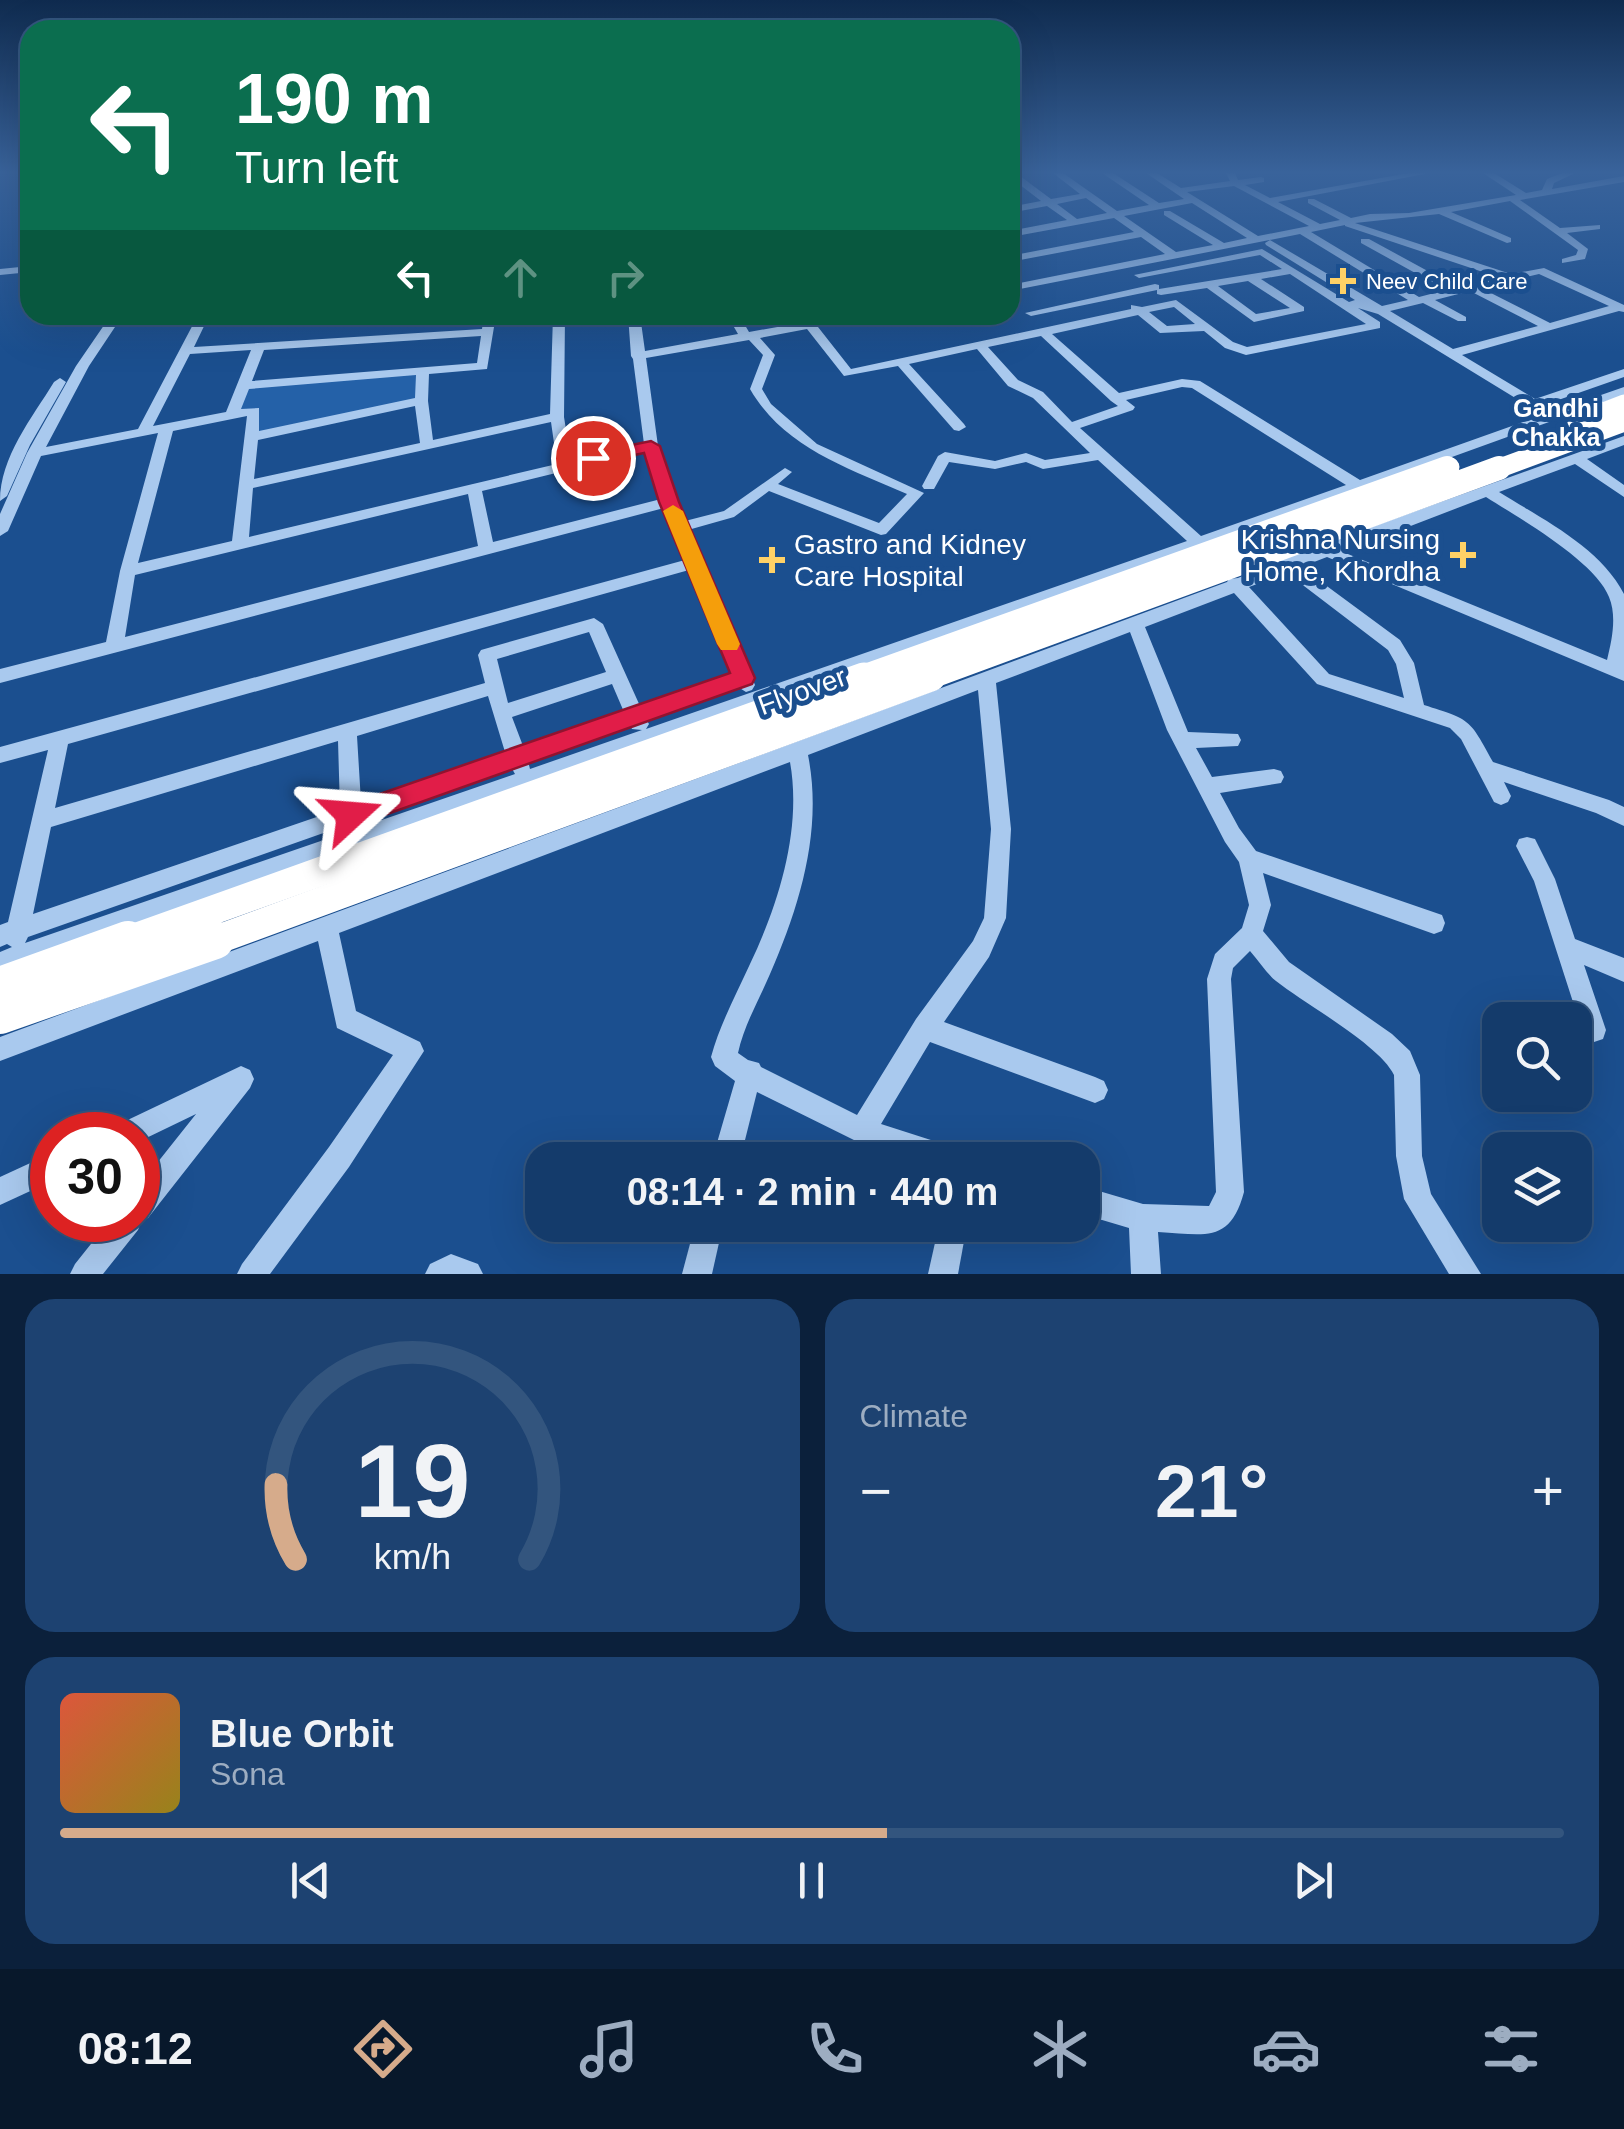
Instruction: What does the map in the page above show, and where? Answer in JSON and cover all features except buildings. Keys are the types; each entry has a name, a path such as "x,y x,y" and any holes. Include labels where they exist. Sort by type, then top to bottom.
{"highway":[{"name":"Flyover","path":"0,986 1624,404"},
{"name":"Flyover","path":"0,1015 192,950 1616,434"}],"street":[{"path":"1199,232 1221,246"},
{"path":"1249,232 1550,414 1616,434 1624,440"},
{"path":"1249,232 1301,274 1376,324 1246,351 1229,345 1140,276 1262,252 1301,274 1358,306 1376,311 1540,270 1622,308"},
{"path":"1020,286 1288,232"},
{"path":"1305,232 1421,300 1462,319"},
{"path":"1379,232 1509,277"},
{"path":"1490,232 1507,240"},
{"path":"1562,232 1583,249 1580,257 1566,261"},
{"path":"1020,256 1142,234 1174,255"},
{"path":"1332,248 1390,236"},
{"path":"1365,242 1456,291"},
{"path":"1030,313 1113,295 1301,274"},
{"path":"1077,275 1169,331 1206,327"},
{"path":"1210,285 1254,318 1300,309 1251,278"},
{"path":"1471,287 1549,327"},
{"path":"813,325 848,374 1176,302"},
{"path":"1450,354 1622,308"},
{"path":"0,496 43,409 98,325"},
{"path":"0,531 34,453 84,360 109,325"},
{"path":"143,432 199,325"},
{"path":"243,386 483,366 488,325"},
{"path":"559,325 557,417 564,464"},
{"path":"635,325 651,446 669,502 752,699"},
{"path":"740,325 769,355 756,389 766,406 812,447 917,493 881,530 768,486"},
{"path":"637,356 793,325"},
{"path":"186,351 487,332"},
{"path":"1043,332 1128,407 1070,426"},
{"path":"232,414 259,346"},
{"path":"980,346 1013,382 1038,395 1198,542"},
{"path":"901,362 958,426"},
{"path":"423,371 420,401 427,445"},
{"path":"1533,404 1624,372"},
{"path":"1116,398 1182,383 1195,384 1358,485"},
{"path":"9,933 351,815 645,737 1624,391"},
{"path":"252,436 420,401"},
{"path":"34,453 254,410 240,544"},
{"path":"246,485 557,417"},
{"path":"114,647 128,571 167,427"},
{"path":"0,1049 1234,583 1329,552 1575,457 1616,434"},
{"path":"128,571 651,446"},
{"path":"929,486 945,456 978,465 1007,466 1026,457 1044,465 1101,455"},
{"path":"1575,457 1624,492"},
{"path":"680,528 729,514 785,472"},
{"path":"474,486 487,550"},
{"path":"1329,552 1619,672 1623,634 1616,582 1551,532 1486,491"},
{"path":"0,676 669,502"},
{"path":"0,755 695,563"},
{"path":"1286,564 1394,645 1405,663 1415,707"},
{"path":"1234,583 1323,679 1457,723 1468,734 1500,796"},
{"path":"1100,1205 1143,1218 1209,1220 1218,1218 1226,1208 1230,1192 1218,979 1223,962 1251,934 1260,905 1249,858 1182,740 1134,621"},
{"path":"521,768 501,713 488,655 594,624 645,737"},
{"path":"501,713 616,676"},
{"path":"862,1131 981,949 995,918 1001,829 986,677"},
{"path":"60,738 42,821 9,933 6,960 521,768 634,715 743,678"},
{"path":"42,821 495,687"},
{"path":"347,731 351,815"},
{"path":"1182,740 1231,740"},
{"path":"798,748 804,802 797,859 766,956 728,1038 724,1057 734,1067 862,1131 896,1142"},
{"path":"1486,768 1602,806 1624,818"},
{"path":"1206,786 1274,777"},
{"path":"1527,846 1544,878 1594,1030"},
{"path":"1249,858 1434,922"},
{"path":"252,1274 411,1051 346,1020 326,927"},
{"path":"1251,934 1281,970 1384,1042 1401,1060 1407,1075 1409,1156 1418,1199 1466,1274"},
{"path":"1566,946 1624,970"},
{"path":"926,1028 1095,1090"},
{"path":"731,1142 750,1072"},
{"path":"160,1118 241,1080 160,1181"},
{"path":"0,1191 30,1177"},
{"path":"1143,1218 1146,1274"},
{"path":"85,1274 110,1242"},
{"path":"698,1274 705,1242"},
{"path":"943,1274 950,1242"},
{"path":"440,1274 451,1268 468,1274"}],"shaded area":[{"path":"423,371 421,401 252,437 254,411 232,415 243,386"}],"slow traffic":[{"path":"673,511 729,644"}],"place":[{"name":"Neev Child Care","path":"1343,281"},
{"name":"Krishna Nursing Home, Khordha","path":"1463,555"},
{"name":"Gastro and Kidney Care Hospital","path":"772,560"}],"district":[{"name":"Gandhi Chakka","path":"1556,422"}],"route":[{"path":"351,815 743,678 669,502 651,446 593,458"}]}
